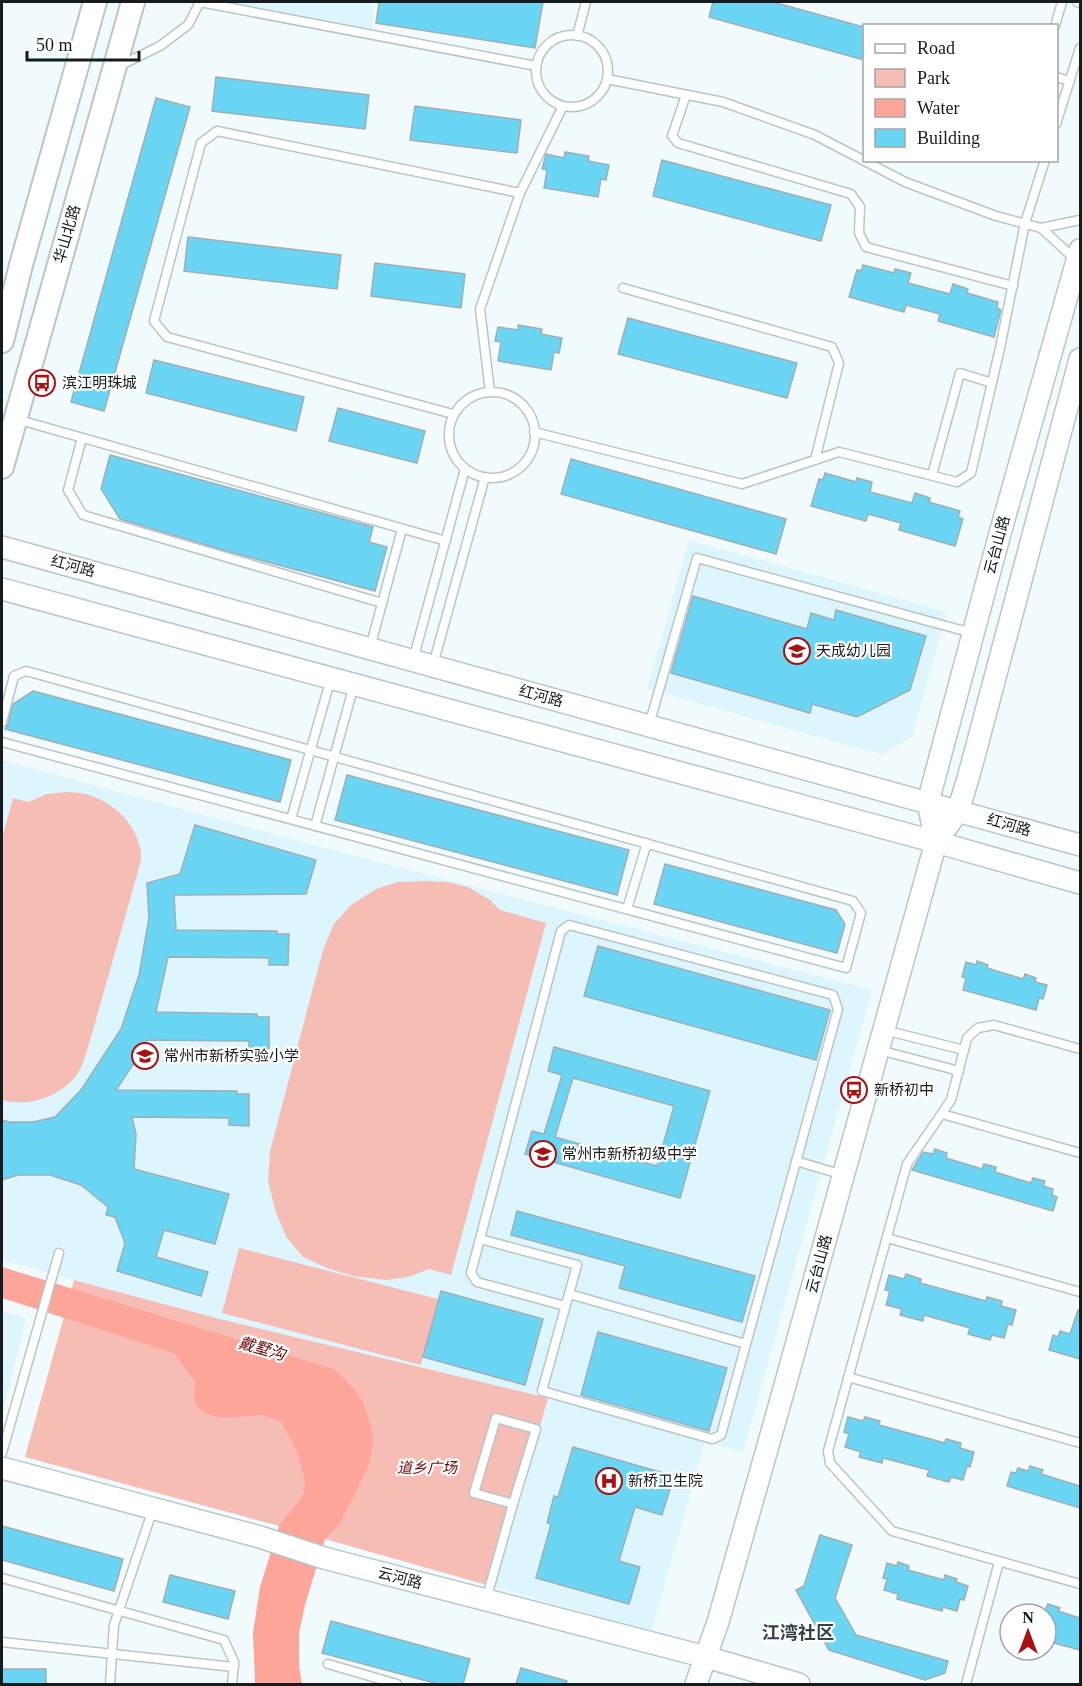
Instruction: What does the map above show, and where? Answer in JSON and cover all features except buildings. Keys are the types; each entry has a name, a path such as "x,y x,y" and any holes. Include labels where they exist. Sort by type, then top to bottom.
{"main road":[{"path":"2,341 24,253 95,2"},
{"name":"华山北路","path":"2,467 133,2"}],"street":[{"name":"云台山路","path":"936,842 928,802 999,537 1079,256"},
{"name":"云台山路","path":"696,1684 769,1443 936,842 958,811 1080,359"},
{"name":"红河路","path":"2,547 1080,845"},
{"path":"2,588 1080,883"},
{"name":"云河路","path":"2,1468 261,1537 324,1558 706,1657 799,1684"}],"lane":[{"path":"114,69 160,46 188,25 200,2 536,66"},
{"path":"577,36 585,2"},
{"path":"1056,24 1062,2"},
{"path":"566,36 577,36 588,39 604,56 608,67 607,79 596,99 586,105 563,106 553,102 545,95 539,86 536,66 546,46 566,36"},
{"path":"1058,118 1080,48"},
{"path":"1058,78 1070,81"},
{"path":"607,79 723,102 814,135 863,160"},
{"path":"686,95 672,136 678,143 850,194 860,207 859,233 866,247 1012,286"},
{"path":"490,392 480,309 520,193 563,106"},
{"path":"453,414 167,337 154,321 201,143 217,131 520,193"},
{"path":"866,162 905,182 996,216 1041,228 1079,256"},
{"path":"534,432 742,484 839,452 957,482 971,473 1025,223 1044,162"},
{"path":"1041,228 1080,220"},
{"path":"623,288 832,347 839,363 815,460"},
{"path":"932,475 960,373 992,382"},
{"path":"490,392 504,393 517,400 526,409 533,422 534,432 532,449 526,461 516,470 504,476 490,478 465,469 454,457 449,443 449,428 453,414 462,402 475,395 490,392"},
{"path":"15,419 446,541"},
{"path":"82,438 68,490 83,515 382,603"},
{"path":"423,663 446,541 465,469"},
{"path":"423,663 485,477"},
{"path":"370,648 402,529"},
{"path":"649,726 698,558 974,634"},
{"path":"2,722 14,676 26,671 853,901 861,913 846,968 2,742"},
{"path":"291,819 331,678"},
{"path":"315,826 354,684"},
{"path":"627,909 647,843"},
{"path":"480,1239 577,1265 542,1391 712,1439 721,1435 838,1009 833,995 569,925 561,930 480,1239 471,1274 477,1282 565,1306"},
{"path":"1080,1049 994,1025 978,1028 967,1038 951,1100 907,1164 828,1451 830,1463 892,1531 1080,1584"},
{"path":"881,1040 964,1050"},
{"path":"881,1040 959,1071"},
{"path":"942,1114 1080,1153"},
{"path":"796,1161 843,1175"},
{"path":"886,1238 1080,1292"},
{"path":"2,1453 59,1252"},
{"path":"569,1294 746,1344"},
{"path":"848,1377 1080,1443"},
{"path":"486,1600 536,1429 496,1418 474,1493 513,1504"},
{"path":"110,1684 114,1625 154,1509"},
{"path":"966,1684 999,1562"},
{"path":"2,1578 224,1640 234,1662 232,1684"},
{"path":"2,1642 234,1667"},
{"path":"328,1664 397,1684"}],"shaded area":[{"path":"212,2 374,2 372,33"},
{"name":"天成幼儿园","path":"689,540 947,612 912,736 883,755 647,689"},
{"name":"常州市新桥初级中学","path":"2,760 344,853 872,990 743,1452 705,1442 651,1632 494,1587 548,1398 216,1318 2,1260"},
{"path":"2,1311 26,1318 2,1415"}],"green space":[{"path":"83,793 99,799 123,816 135,833 141,852 140,864 87,1051 79,1071 68,1084 51,1095 32,1101 12,1102 2,1100 2,839 13,798 28,802 47,794"},
{"path":"398,882 447,882 468,887 490,900 500,910 546,923 451,1275 429,1269 408,1277 386,1280 353,1276 303,1257 287,1238 276,1213 268,1181 270,1151 323,950 334,924 351,905 376,889"},
{"path":"239,1248 438,1299 421,1365 222,1313"},
{"name":"道乡广场","path":"74,1280 216,1318 548,1398 494,1587 25,1457"}],"water":[{"name":"戴墅沟","path":"2,1267 333,1369 353,1387 363,1402 371,1426 373,1442 368,1467 340,1523 325,1539 305,1605 299,1633 299,1666 302,1684 255,1684 253,1633 260,1587 279,1526 304,1494 305,1480 296,1449 281,1421 261,1415 225,1418 208,1415 199,1408 194,1399 195,1382 174,1353 2,1298"}],"place":[{"name":"滨江明珠城","path":"42,383"},
{"name":"天成幼儿园","path":"797,651"},
{"name":"常州市新桥实验小学","path":"145,1056"},
{"name":"新桥初中","path":"854,1090"},
{"name":"常州市新桥初级中学","path":"543,1154"},
{"name":"新桥卫生院","path":"609,1481"}],"district":[{"name":"江湾社区","path":"798,1633"}]}
